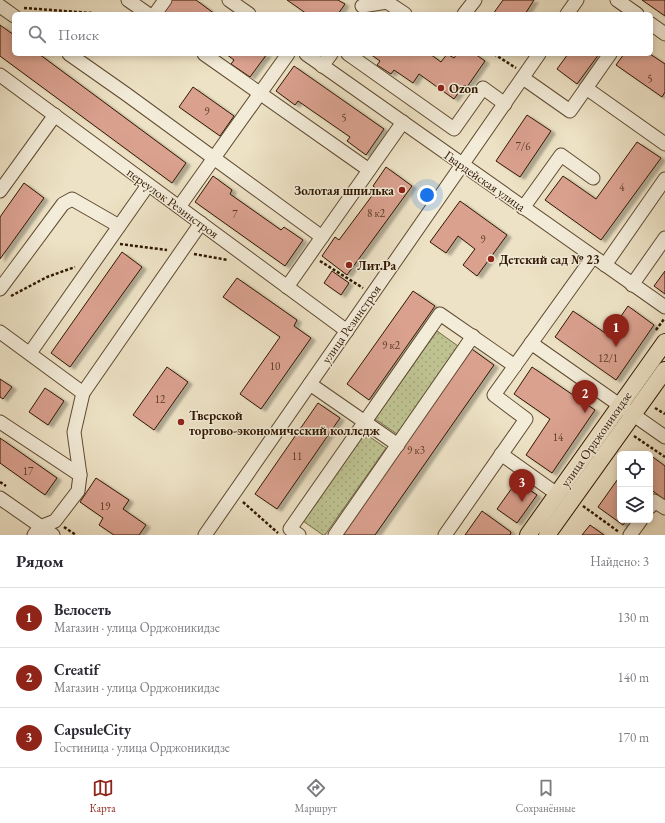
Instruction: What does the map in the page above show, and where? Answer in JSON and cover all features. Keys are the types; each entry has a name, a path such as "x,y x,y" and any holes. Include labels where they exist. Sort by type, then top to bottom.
{"main road":[{"name":"улица Орджоникидзе","path":"547,535 626,411 665,342"},
{"name":"улица Орджоникидзе","path":"528,535 557,494 626,411 665,370"}],"street":[{"path":"128,0 145,12"},
{"path":"156,12 165,0"},
{"path":"230,0 246,12"},
{"path":"466,12 475,0"},
{"path":"568,12 577,0"},
{"path":"617,0 634,12"},
{"path":"360,7 388,1 402,12"},
{"path":"0,6 18,12"},
{"path":"653,25 665,34"},
{"path":"72,56 322,237"},
{"path":"207,56 369,170"},
{"path":"179,207 287,56"},
{"name":"Гвардейская улица","path":"309,56 665,308"},
{"path":"322,66 330,56"},
{"path":"351,56 454,129 482,88 505,104"},
{"name":"улица Резинстроя","path":"205,535 505,104 520,74 537,56"},
{"path":"520,74 570,111 609,56"},
{"name":"переулок Резинстроя","path":"0,75 347,331"},
{"path":"586,88 665,144"},
{"path":"0,191 55,116"},
{"path":"287,287 403,122"},
{"path":"524,208 561,155 593,178"},
{"path":"605,265 665,179"},
{"path":"30,353 148,185"},
{"path":"5,293 63,204 72,199 119,226"},
{"path":"37,531 55,520 78,491 80,475 74,432 83,393 201,223"},
{"path":"632,285 665,238"},
{"path":"445,535 526,418 494,395 593,257"},
{"path":"299,535 290,529 440,314 515,366"},
{"path":"0,332 83,393"},
{"path":"335,535 473,336"},
{"path":"531,343 665,437"},
{"path":"310,384 398,444"},
{"path":"0,422 80,475"},
{"path":"501,454 557,494"},
{"path":"0,498 37,531 52,535"},
{"path":"653,502 654,501 665,508"},
{"path":"630,535 639,523"}],"path":[{"path":"497,56 520,74"},
{"path":"309,254 365,289"},
{"path":"5,293 96,259"},
{"path":"653,406 665,414"},
{"path":"633,435 665,457"},
{"path":"237,506 241,500 280,535"},
{"path":"583,506 623,535"}],"green space":[{"path":"437,331 458,346 397,434 375,419"},
{"path":"364,433 386,448 325,535 323,535 303,521"}],"building":[{"path":"170,0 196,0 212,12 162,12"},
{"path":"287,0 338,0 345,4 339,12 304,12"},
{"path":"503,0 534,0 526,12 494,12"},
{"path":"642,0 665,0 665,16"},
{"path":"0,25 12,34 12,56 42,56 186,163 172,183 0,56"},
{"path":"229,56 266,56 250,77 231,64 234,60"},
{"path":"373,56 433,56 441,62 446,56 454,58 456,56 478,56 485,61 467,87 464,85 454,99 419,74 413,83 394,70 391,74 377,65 380,61"},
{"path":"567,56 598,56 577,84 557,69"},
{"path":"623,56 653,56 665,64 665,92 662,97 616,65"},
{"path":"294,66 384,129 366,155 347,141 350,137 298,101 295,105 276,91"},
{"path":"193,87 234,116 220,136 179,107"},
{"path":"527,115 551,131 520,177 496,161"},
{"path":"637,142 661,158 601,240 545,200 563,176 596,199"},
{"path":"386,167 412,186 347,275 322,256 335,237 339,240 377,189 373,186"},
{"path":"213,176 232,190 230,194 281,230 284,227 303,240 285,266 195,202"},
{"path":"24,183 44,198 0,259 0,217"},
{"path":"460,201 507,235 477,276 463,265 475,249 458,236 446,253 430,242"},
{"path":"122,252 142,267 70,367 51,353"},
{"path":"332,271 349,283 341,295 324,283"},
{"path":"665,271 665,294 654,286"},
{"path":"237,278 297,320 294,326 311,338 261,409 240,394 280,337 223,297"},
{"path":"413,291 435,306 369,400 347,384"},
{"path":"628,306 654,325 616,380 555,337 573,311 608,335"},
{"path":"469,347 494,365 375,535 338,535"},
{"path":"167,367 188,382 154,430 133,415"},
{"path":"532,367 595,410 552,473 526,455 550,419 514,394"},
{"path":"0,379 12,387 3,399 0,397"},
{"path":"45,388 64,401 48,425 29,412"},
{"path":"318,403 340,418 277,509 255,494"},
{"path":"0,438 57,478 45,495 0,463"},
{"path":"653,457 665,466 665,500 653,491"},
{"path":"96,478 129,500 123,509 146,525 139,535 114,535 99,525 103,518 80,502"},
{"path":"617,480 617,521 598,507"},
{"path":"517,481 537,495 517,523 497,509"},
{"path":"482,511 511,532 510,535 465,535"},
{"path":"590,525 604,535 582,535"}],"place":[{"name":"Ozon","path":"441,88"},
{"name":"Золотая шпилька","path":"402,190"},
{"name":"Детский сад № 23","path":"491,259"},
{"name":"Лит.Ра","path":"349,265"},
{"name":"Велосеть","path":"616,347"},
{"name":"Creatif","path":"585,413"},
{"name":"Тверской торгово-экономический колледж","path":"181,422"},
{"name":"CapsuleCity","path":"522,502"}]}
